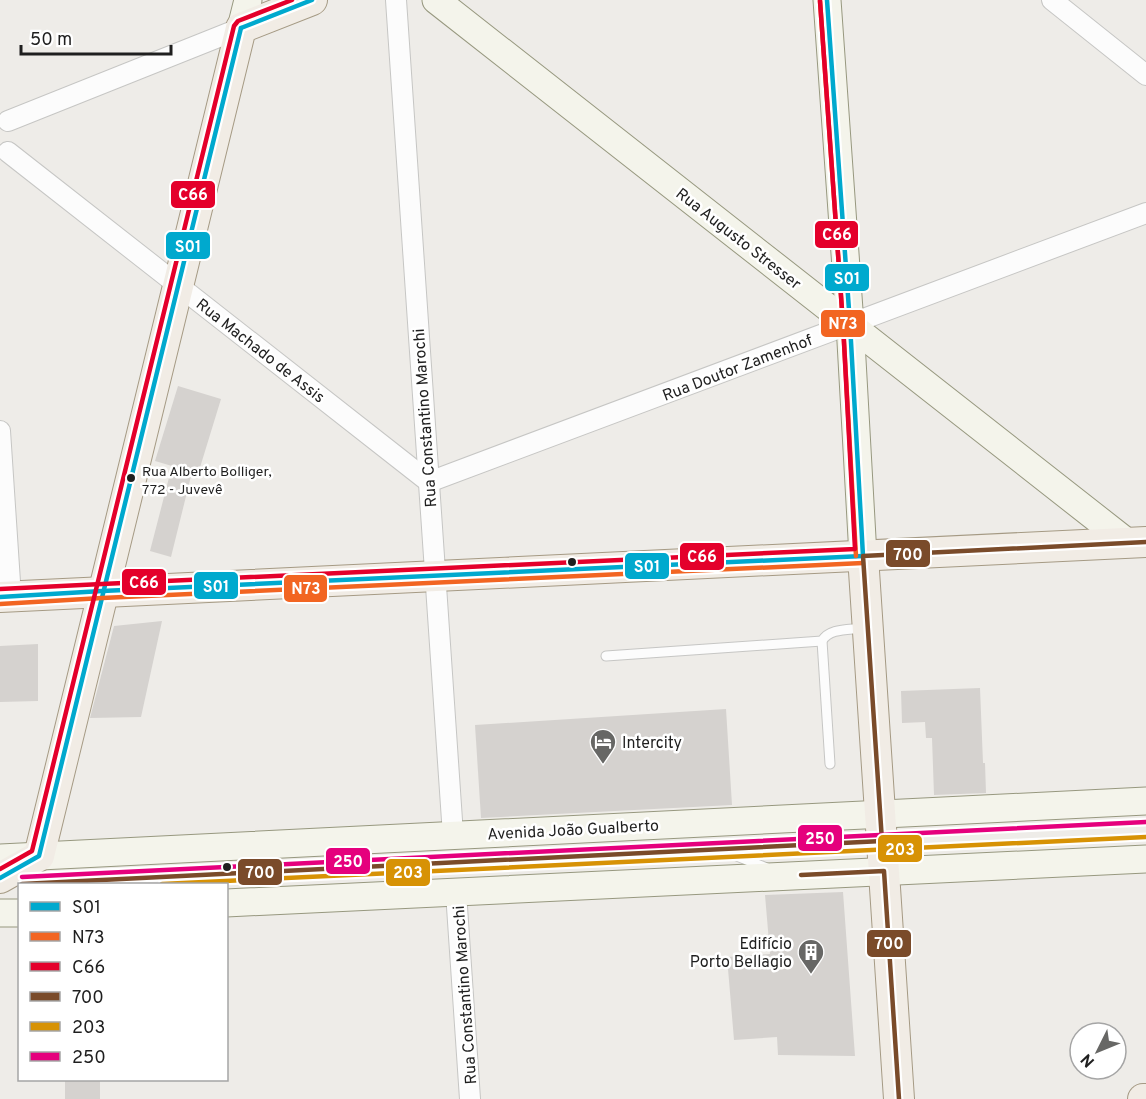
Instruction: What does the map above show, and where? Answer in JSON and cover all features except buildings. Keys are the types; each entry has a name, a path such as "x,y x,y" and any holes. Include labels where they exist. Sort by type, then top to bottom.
{"main road":[{"path":"0,878 39,856 244,14 312,0"},
{"path":"6,597 1137,542"},
{"path":"863,556 899,1099"}],"street":[{"name":"Rua Constantino Marochi","path":"396,0 453,835"},
{"name":"Rua Augusto Stresser","path":"436,0 850,324 1137,542"},
{"path":"827,0 850,324 863,556"},
{"path":"1052,0 1146,75"},
{"path":"4,157 12,138 11,129 4,116 244,14"},
{"name":"Rua Machado de Assis","path":"4,157 178,285 429,482"},
{"name":"Rua Doutor Zamenhof","path":"429,482 1146,213"},
{"path":"0,431 6,597"},
{"name":"Avenida João Gualberto","path":"0,858 1146,801"},
{"path":"228,903 1146,859"},
{"name":"Rua Constantino Marochi","path":"456,892 470,1099"},
{"path":"0,914 18,913"}],"lane":[{"path":"830,764 822,641 825,634 868,627"},
{"path":"606,656 822,641"},
{"path":"719,849 786,876"}],"transit line":[{"name":"C66","path":"0,869 32,851 234,26 238,21 292,0"},
{"name":"S01","path":"241,28 312,0"},
{"name":"S01","path":"827,0 850,324 863,556"},
{"name":"N73","path":"820,1 843,324 856,556"},
{"name":"C66","path":"0,589 855,549 843,324 820,1"},
{"name":"S01","path":"0,878 39,856 241,28"},
{"name":"700","path":"42,883 882,841 863,556 1146,542"},
{"name":"S01","path":"0,597 863,556"},
{"name":"N73","path":"0,604 863,563"},
{"name":"250","path":"22,877 1146,822"},
{"name":"203","path":"183,883 1146,837"},
{"name":"700","path":"801,875 884,871 899,1099"}],"place":[{"name":"Rua Alberto Bolliger, 772 - Juvevê","path":"131,478"},
{"name":"Intercity","path":"603,765"},
{"name":"Edifício Porto Bellagio","path":"811,975"}]}
